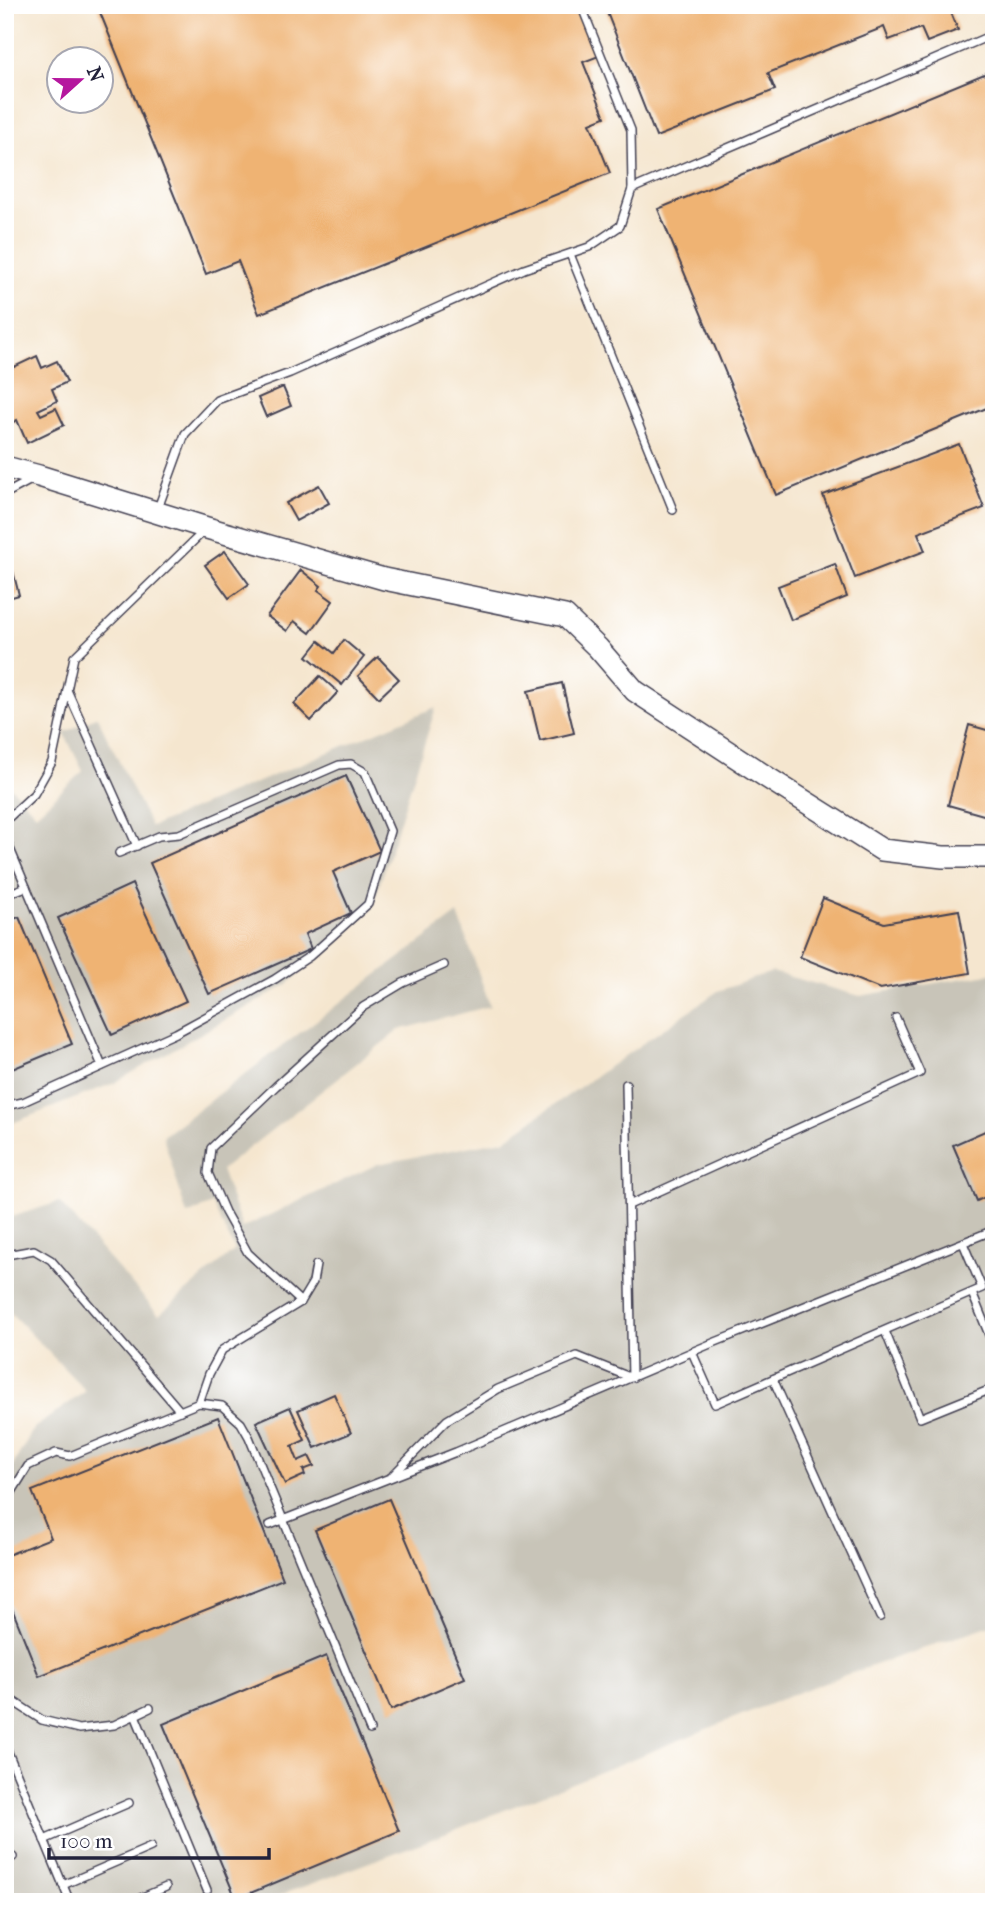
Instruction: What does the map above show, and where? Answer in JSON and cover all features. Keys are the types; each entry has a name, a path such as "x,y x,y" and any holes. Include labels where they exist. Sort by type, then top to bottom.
{"street":[{"path":"5,467 384,579 565,616 598,648 635,691 882,849 943,857 994,858"}],"lane":[{"path":"156,512 185,434 217,400 290,373 524,269 589,247 620,226 632,189 631,130 581,5"},
{"path":"632,189 994,34"},
{"path":"570,254 673,510"},
{"path":"5,494 39,476"},
{"path":"5,821 34,794 52,762 74,657 207,528"},
{"path":"66,689 137,846"},
{"path":"5,1106 23,1102 176,1033 275,979 310,956 368,904 390,831 365,772 351,764 339,765 179,834 159,836 120,853"},
{"path":"5,837 102,1066"},
{"path":"5,895 26,887"},
{"path":"300,1302 248,1253 225,1212 208,1173 211,1148 363,1007 403,982 444,965"},
{"path":"629,1205 920,1073 896,1018"},
{"path":"626,1084 632,1378"},
{"path":"270,1525 456,1452 692,1352 994,1230"},
{"path":"692,1352 715,1404 982,1288 962,1243"},
{"path":"5,1258 33,1250 51,1261 180,1411"},
{"path":"199,1403 209,1374 222,1350 300,1302 313,1282 316,1265"},
{"path":"972,1293 994,1347"},
{"path":"885,1331 920,1418 994,1388"},
{"path":"390,1478 447,1420 498,1390 577,1356 632,1378"},
{"path":"773,1379 880,1617"},
{"path":"5,1503 28,1466 56,1453 70,1456 199,1403 222,1406 241,1423 250,1437 370,1730"},
{"path":"5,1696 42,1720 79,1729 114,1725 150,1708"},
{"path":"135,1716 207,1889"},
{"path":"5,1745 70,1902"},
{"path":"44,1840 129,1803"},
{"path":"63,1885 151,1847"},
{"path":"131,1902 166,1887"}],"shaded area":[{"path":"436,707 373,905 288,984 114,1083 5,1126 5,787 8,784 36,814 83,771 64,733 97,716 151,827"},
{"path":"458,914 490,1006 399,1030 221,1170 242,1228 378,1164 504,1140 718,991 772,972 860,996 994,973 994,1624 822,1683 437,1837 262,1902 5,1902 5,1479 34,1428 86,1391 5,1307 5,1219 59,1202 159,1315 235,1250 212,1204 187,1215 163,1136"}],"building":[{"path":"97,5 135,5 137,10 149,5 579,5 599,56 583,62 605,117 590,123 610,173 259,314 238,261 206,274 116,52 116,46 114,46"},
{"path":"604,5 948,5 958,30 927,42 921,28 889,40 884,27 768,73 775,90 656,137"},
{"path":"994,70 994,405 776,495 658,209"},
{"path":"37,356 42,368 57,361 67,382 52,389 57,401 38,410 41,415 56,408 64,425 27,443 17,420 10,424 5,414 5,362 9,361 12,368"},
{"path":"283,387 291,406 266,417 258,398"},
{"path":"959,444 984,508 918,533 925,551 855,578 823,495"},
{"path":"319,485 329,503 296,521 286,503"},
{"path":"225,551 249,584 229,598 205,565"},
{"path":"835,564 847,597 791,620 778,586"},
{"path":"12,567 19,595 5,599 5,569"},
{"path":"301,570 321,586 318,590 333,601 310,633 294,621 287,631 267,616"},
{"path":"344,640 364,657 342,685 307,656 319,641 334,653"},
{"path":"378,657 399,679 379,698 358,676"},
{"path":"320,676 338,692 311,721 294,704"},
{"path":"562,683 574,733 540,741 528,691"},
{"path":"969,725 994,732 994,818 948,805"},
{"path":"346,776 380,851 333,872 351,913 305,934 311,949 209,994 150,863"},
{"path":"132,884 186,1001 112,1035 58,918"},
{"path":"823,898 884,923 959,910 970,973 880,989 800,957"},
{"path":"19,917 72,1044 5,1072 5,922"},
{"path":"994,1127 994,1193 977,1201 953,1145"},
{"path":"334,1394 351,1433 315,1448 298,1410"},
{"path":"290,1407 305,1440 292,1446 298,1461 309,1456 314,1466 303,1470 305,1475 285,1484 256,1422"},
{"path":"218,1417 283,1579 39,1676 5,1591 5,1556 51,1538 32,1491"},
{"path":"389,1499 465,1678 391,1710 315,1530"},
{"path":"326,1656 399,1831 236,1899 163,1724"}]}
